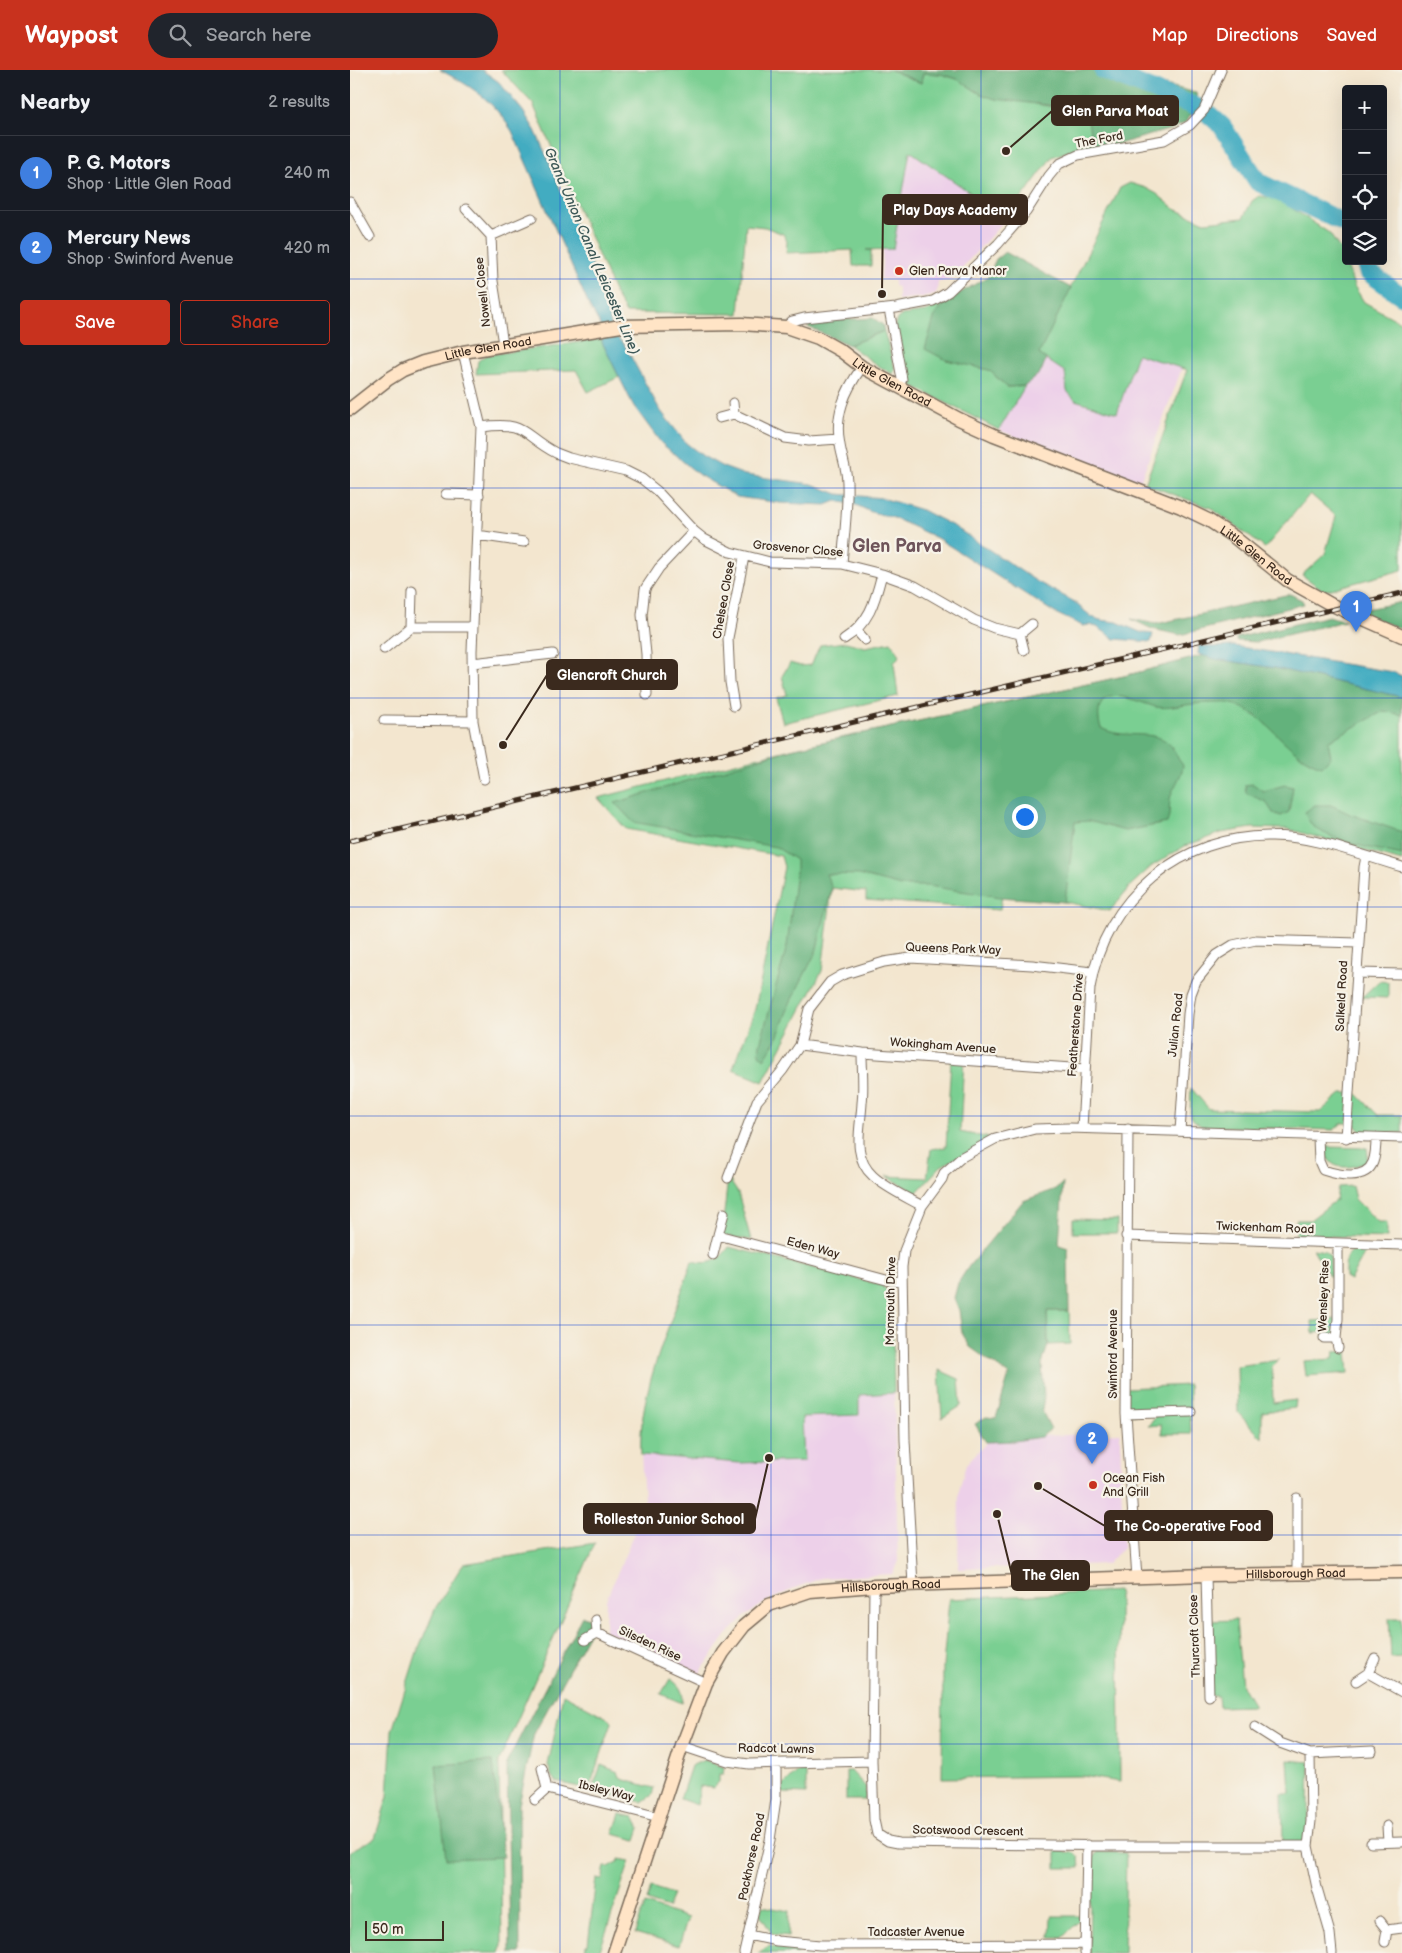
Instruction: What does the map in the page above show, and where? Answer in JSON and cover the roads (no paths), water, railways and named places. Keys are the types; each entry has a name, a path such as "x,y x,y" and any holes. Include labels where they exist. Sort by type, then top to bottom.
{"main road":[{"name":"Little Glen Road","path":"350,409 379,385 403,370 423,362 503,344 621,326 742,324 786,327 818,338 842,351 862,366 959,419 1164,500 1202,517 1234,537 1287,580 1332,605 1402,636"},
{"name":"Hillsborough Road","path":"614,1953 682,1746 706,1683 723,1652 744,1626 768,1605 810,1591 874,1586 1206,1575 1402,1572"}],"street":[{"name":"The Ford","path":"786,327 792,321 804,318 888,309 933,301 948,292 998,244 1026,212 1059,164 1078,155 1164,140 1190,125 1204,110 1221,70"},
{"path":"350,202 353,214 370,237"},
{"path":"466,209 491,236 532,218"},
{"name":"Nowell Close","path":"491,236 493,281 503,344"},
{"path":"888,309 902,380 899,387"},
{"path":"463,352 481,427 472,663 473,721 484,779"},
{"path":"842,564 848,483 837,425 851,382 862,366"},
{"path":"733,403 734,414"},
{"path":"718,418 734,414 785,438 809,441 839,439"},
{"name":"Grosvenor Close","path":"481,427 500,424 523,429 544,447 556,453 634,474 657,491 694,531 717,546 744,557 786,563 842,564 882,574 915,586 974,620 994,628 1020,634"},
{"path":"446,494 479,495"},
{"path":"647,695 646,654 642,615 645,589 659,568 694,531"},
{"path":"477,535 524,542"},
{"name":"Chelsea Close","path":"734,706 730,682 728,638 744,557"},
{"path":"844,638 857,631 874,602 882,574"},
{"path":"412,591 412,627"},
{"path":"1024,650 1020,634 1032,624"},
{"path":"384,649 412,627 473,627"},
{"path":"857,631 865,640"},
{"path":"472,663 553,654"},
{"path":"384,720 473,721"},
{"name":"Featherstone Drive","path":"1082,1128 1092,972 1114,921 1137,890 1159,871 1197,850 1232,839 1273,836 1294,838 1402,866"},
{"name":"Salkeld Road","path":"1346,1138 1358,943 1366,857"},
{"name":"Julian Road","path":"1180,1130 1191,994 1196,980 1217,955 1233,945 1256,940 1358,943"},
{"name":"Queens Park Way","path":"728,1178 757,1101 800,1045 808,1009 830,982 853,970 910,958 1032,965 1092,972"},
{"path":"1357,973 1402,974"},
{"name":"Wokingham Avenue","path":"800,1045 862,1053 1085,1069"},
{"path":"862,1053 862,1102 858,1151 872,1175 922,1206"},
{"name":"Monmouth Drive","path":"913,1585 905,1440 902,1282 904,1251 922,1206 942,1179 944,1173 962,1158 995,1139 1035,1129 1180,1130 1318,1137 1402,1138"},
{"name":"Swinford Avenue","path":"1128,1129 1126,1414 1137,1578"},
{"path":"1318,1137 1319,1161 1324,1170 1346,1175 1356,1175 1365,1171 1373,1164 1376,1138"},
{"path":"713,1255 724,1213"},
{"name":"Eden Way","path":"718,1235 890,1281 902,1282"},
{"name":"Twickenham Road","path":"1126,1236 1402,1245"},
{"name":"Wensley Rise","path":"1324,1338 1336,1338 1338,1319 1338,1243"},
{"path":"1336,1338 1338,1348"},
{"path":"1126,1414 1191,1412"},
{"path":"1296,1498 1297,1574"},
{"name":"Thurcroft Close","path":"1206,1575 1209,1696"},
{"name":"Scotswood Crescent","path":"874,1586 872,1761 874,1820 877,1834 898,1843 1308,1846"},
{"path":"585,1640 596,1633 596,1620"},
{"name":"Silsden Rise","path":"596,1633 706,1683"},
{"path":"1356,1681 1368,1673 1376,1658"},
{"path":"1368,1673 1402,1692"},
{"path":"1255,1727 1280,1743 1310,1754 1372,1750"},
{"name":"Radcot Lawns","path":"682,1746 727,1761 749,1764 872,1761"},
{"path":"1310,1754 1311,1821 1308,1846 1330,1933 1332,1953"},
{"name":"Packhorse Road","path":"744,1953 770,1840 776,1799 776,1764"},
{"path":"535,1800 547,1788 542,1768"},
{"name":"Ibsley Way","path":"547,1788 659,1817"},
{"path":"1387,1826 1388,1842"},
{"path":"1371,1843 1402,1842"},
{"path":"1085,1949 1088,1845"},
{"path":"1380,1921 1388,1930"},
{"path":"1388,1930 1402,1928"},
{"path":"1385,1942 1388,1930"},
{"name":"Tadcaster Avenue","path":"748,1935 784,1942 820,1945 1085,1949"}],"water":[{"path":"440,70 482,70 499,82 523,111 535,130 548,159 606,299 613,330 624,344 660,410 686,443 703,456 723,467 745,475 812,484 838,494 882,498 922,510 955,527 1036,581 1073,601 1092,617 1117,622 1140,632 1153,634 1151,642 1115,639 1097,627 1083,626 1055,613 937,538 894,518 871,512 856,505 836,501 826,505 780,503 737,497 699,475 661,443 633,405 602,342 598,321 591,310 512,131 489,102 462,82"},
{"path":"1199,645 1210,647 1234,646 1393,672 1402,676 1402,697 1275,668 1215,659 1198,654"}],"waterway":[{"path":"1103,70 1204,110 1222,126 1258,182 1342,222"},
{"path":"1366,265 1368,272 1402,296"}],"railway":[{"path":"350,841 1402,593"}],"place":[{"name":"Glen Parva Moat","path":"1006,151"},
{"name":"Glen Parva Manor","path":"899,271"},
{"name":"Play Days Academy","path":"882,294"},
{"name":"P. G. Motors","path":"1356,632"},
{"name":"Glencroft Church","path":"503,745"},
{"name":"Rolleston Junior School","path":"769,1458"},
{"name":"Mercury News","path":"1092,1464"},
{"name":"Ocean Fish And Grill","path":"1093,1485"},
{"name":"The Co-operative Food","path":"1038,1486"},
{"name":"The Glen","path":"997,1514"}],"district":[{"name":"Glen Parva","path":"897,546"}],"water label":[{"name":"Grand Union Canal (Leicester Line)","path":"592,251"}]}
